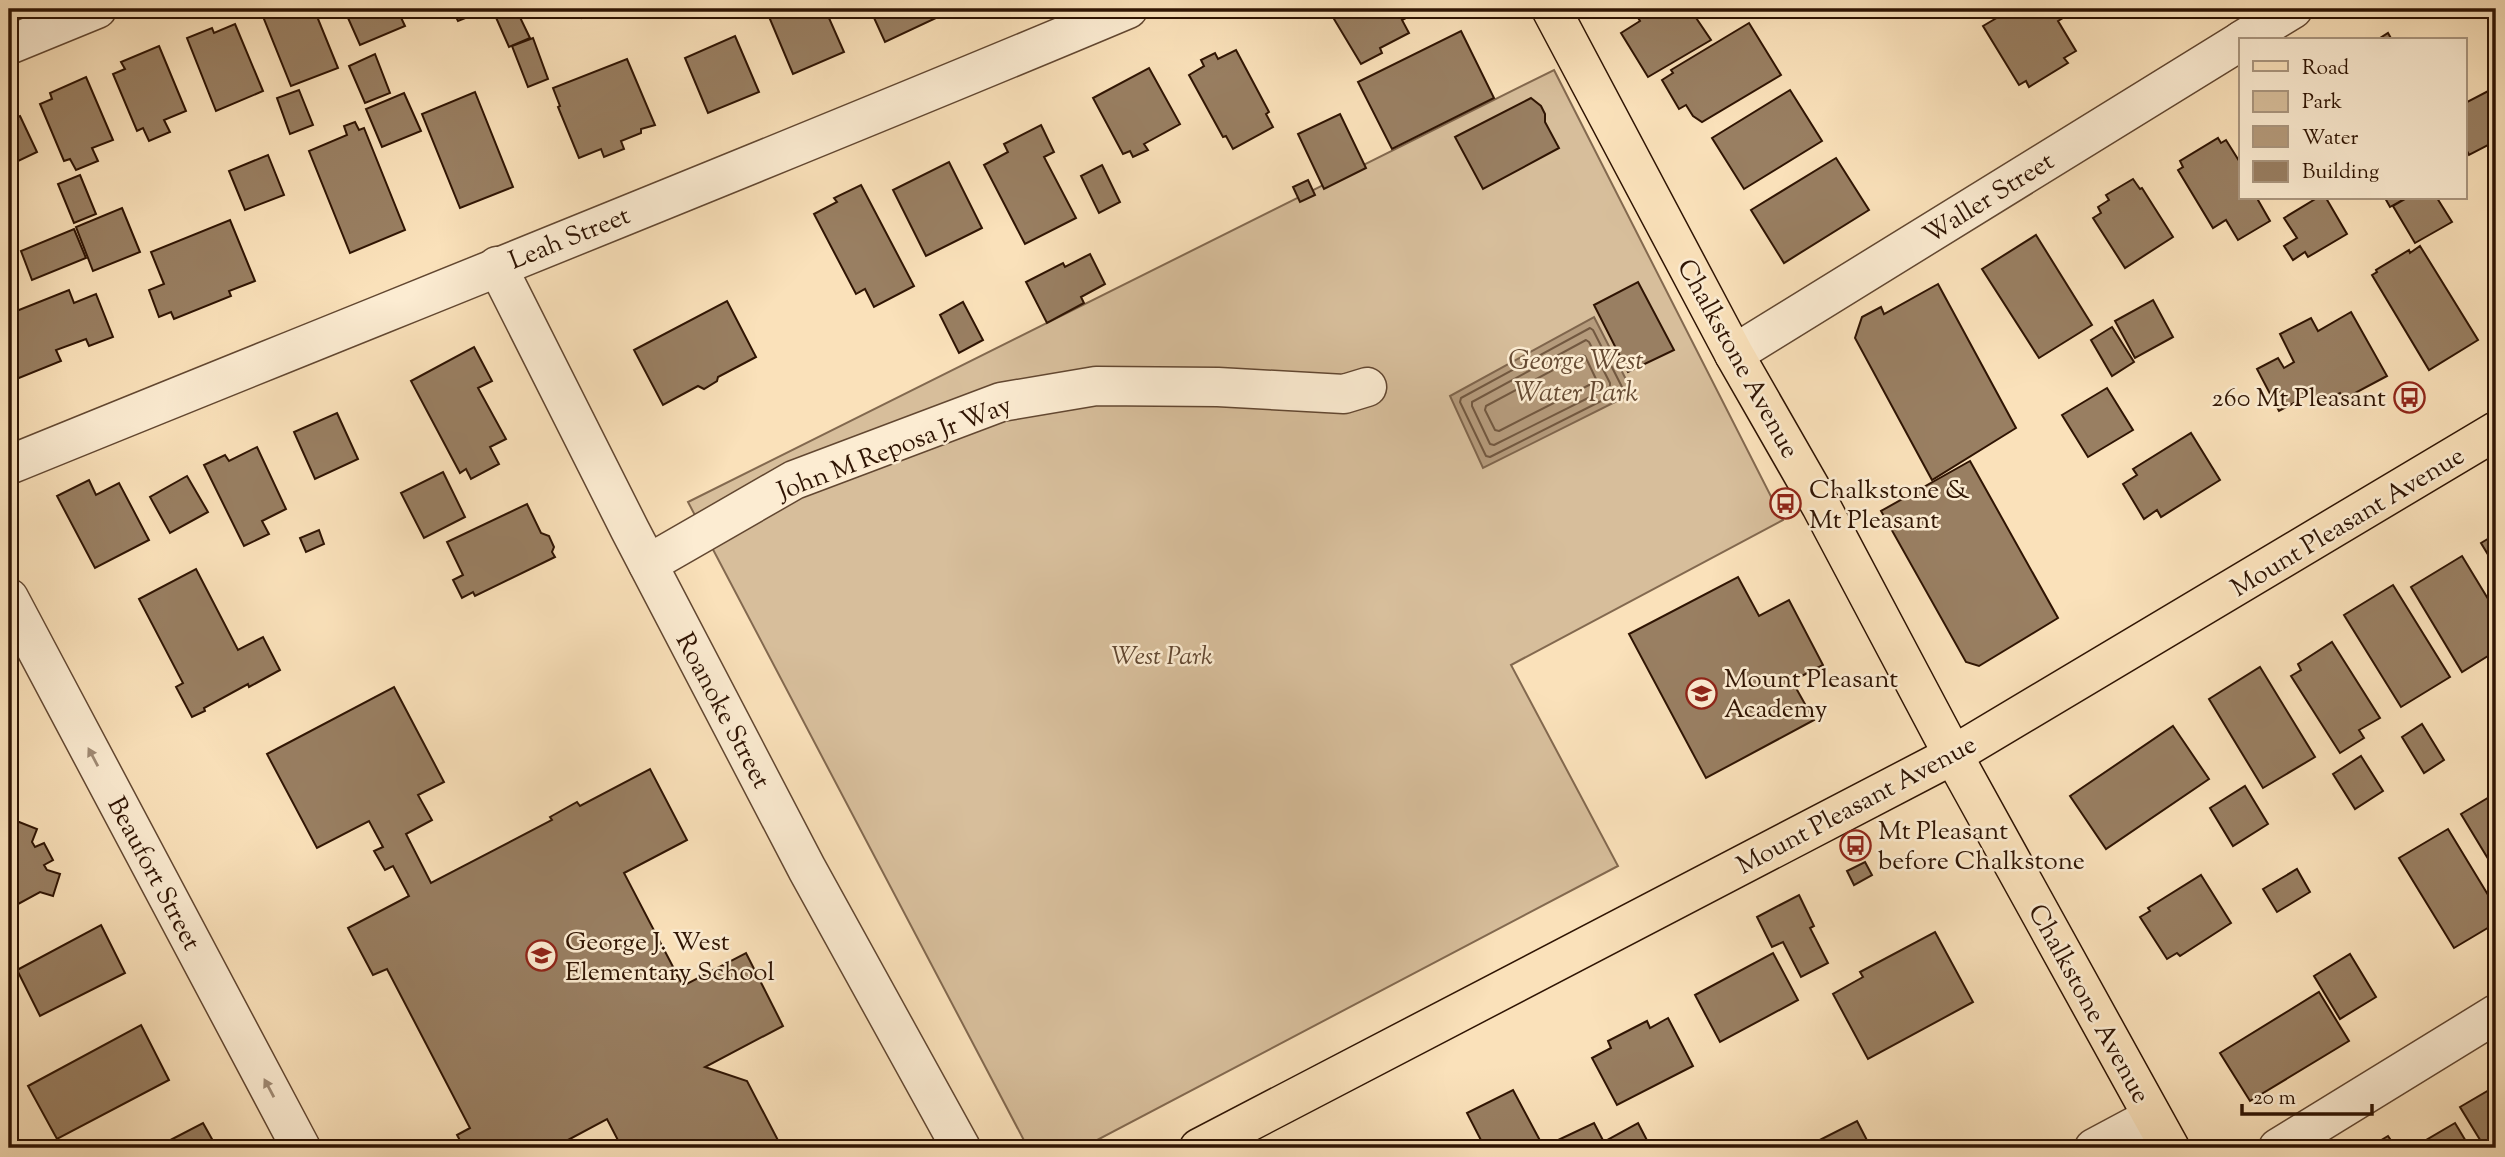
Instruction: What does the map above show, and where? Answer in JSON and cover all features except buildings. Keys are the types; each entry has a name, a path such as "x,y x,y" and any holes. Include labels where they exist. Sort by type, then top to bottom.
{"main road":[{"name":"Chalkstone Avenue","path":"1551,9 1734,354 1821,506 1953,755 2161,1133"},
{"name":"Mount Pleasant Avenue","path":"1199,1148 1953,755 2496,431"}],"street":[{"path":"9,45 97,9"},
{"name":"Leah Street","path":"9,465 497,266 860,122 1128,9"},
{"name":"Waller Street","path":"2246,38 2293,9"},
{"name":"Waller Street","path":"1734,354 2239,42"},
{"name":"Roanoke Street","path":"497,266 807,869 961,1148"},
{"name":"John M Reposa Jr Way","path":"648,564 793,480 1001,402 1096,386 1218,387 1344,394 1367,387"},
{"name":"Beaufort Street","path":"9,598 301,1148"},
{"path":"2278,1148 2496,1014"},
{"path":"2094,1148 2161,1133"}],"green space":[{"name":"West Park","path":"1554,70 1783,520 1511,665 1618,866 1082,1148 1028,1148 688,502"}],"water":[{"name":"George West Water Park","path":"1594,317 1633,393 1483,468 1450,396"}],"place":[{"name":"260 Mt Pleasant","path":"2409,397"},
{"name":"Chalkstone & Mt Pleasant","path":"1786,504"},
{"name":"Mount Pleasant Academy","path":"1701,693"},
{"name":"Mt Pleasant before Chalkstone","path":"1855,845"},
{"name":"George J. West Elementary School","path":"542,956"}]}
